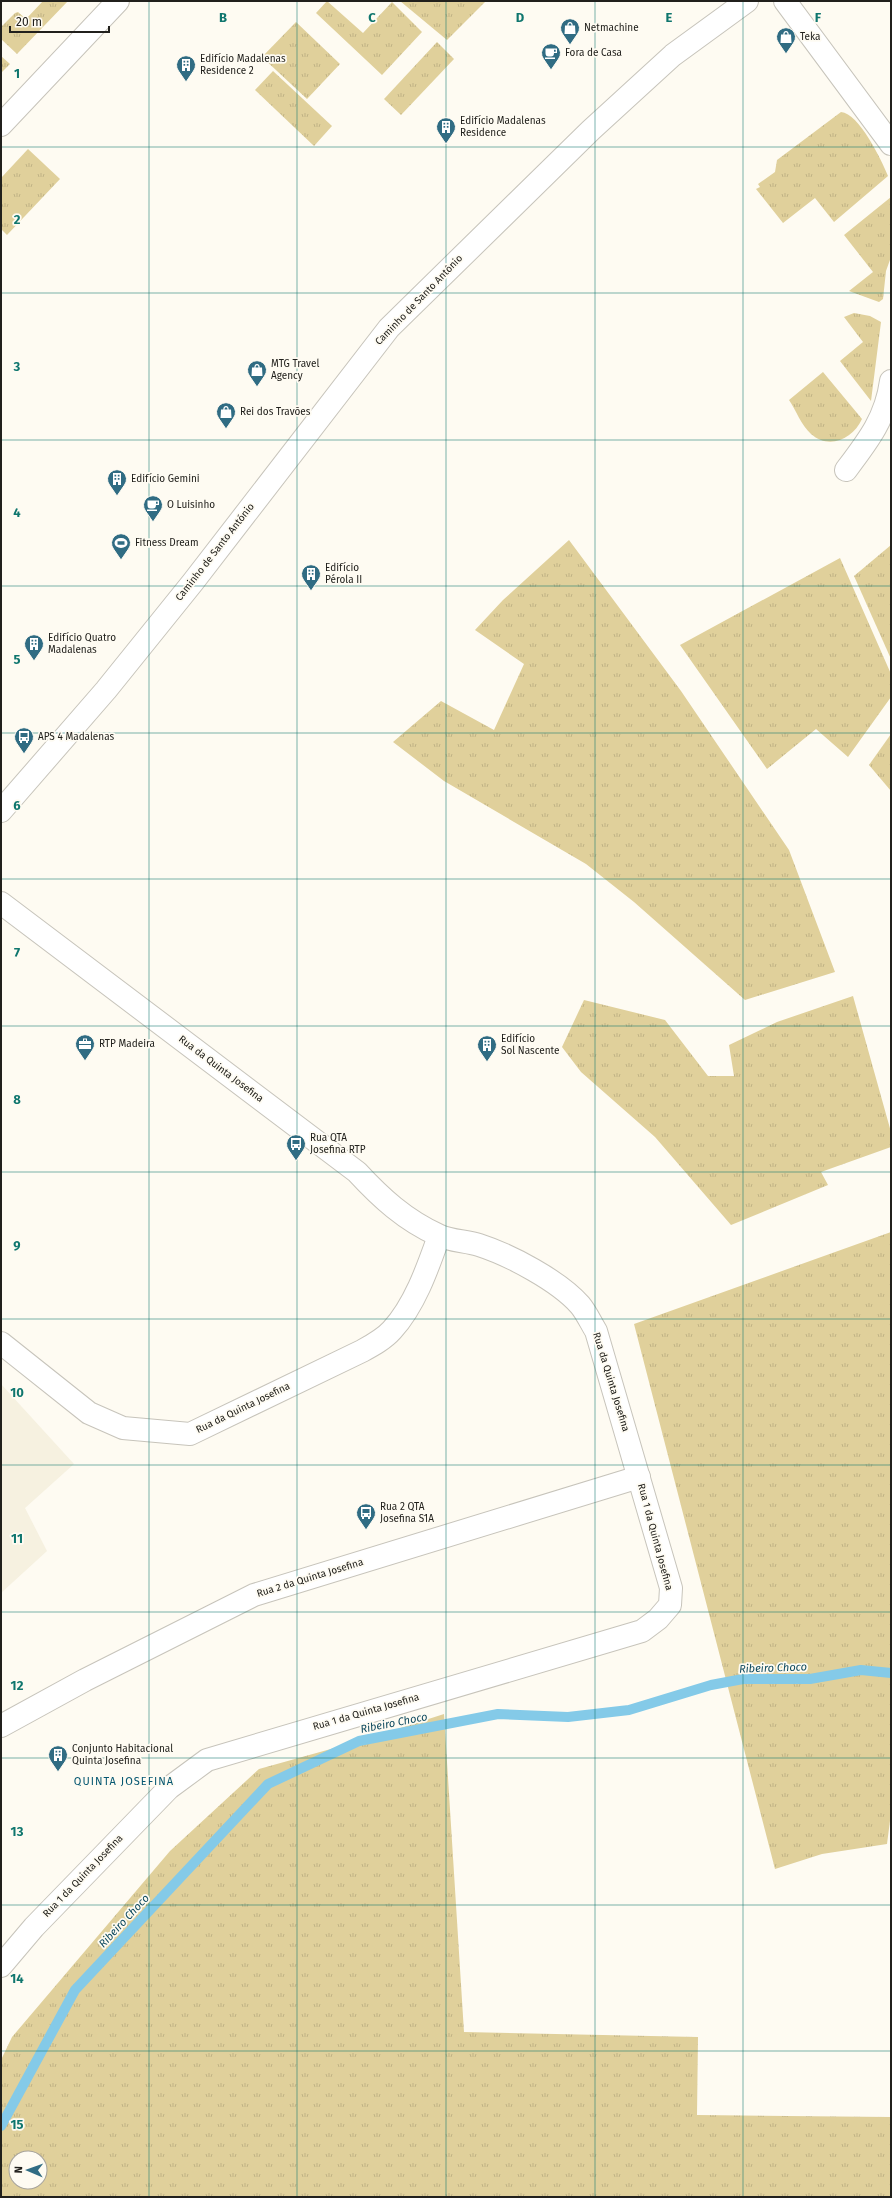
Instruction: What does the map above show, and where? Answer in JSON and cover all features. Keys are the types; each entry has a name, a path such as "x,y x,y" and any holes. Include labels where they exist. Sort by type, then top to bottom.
{"street":[{"path":"1,125 118,1"},
{"name":"Caminho de Santo António","path":"1,811 106,690 178,600 389,328 591,130 672,55 746,1"},
{"path":"785,1 891,144"},
{"path":"846,470 874,433 889,398 891,381"},
{"name":"Rua da Quinta Josefina","path":"1,903 357,1172 383,1200 404,1217 439,1236 479,1246 518,1260 556,1286 580,1305 596,1331 639,1477"},
{"name":"Rua da Quinta Josefina","path":"1,1343 89,1413 123,1428 190,1434 362,1352 380,1340 393,1329 418,1291 439,1236"},
{"name":"Rua 2 da Quinta Josefina","path":"1,1726 85,1680 254,1595 639,1477"},
{"name":"Rua 1 da Quinta Josefina","path":"1,1966 34,1927 169,1788 207,1760 642,1631 658,1619 670,1605 671,1588 639,1477"}],"shaded area":[{"path":"1,1384 74,1464 25,1508 47,1551 1,1593"}],"green space":[{"path":"43,1 68,1 17,54 1,39 1,27 15,13 18,12 26,19"},
{"path":"327,1 363,33 392,2 422,32 382,75 316,13"},
{"path":"400,1 486,1 447,40"},
{"path":"296,22 340,64 307,99 262,57"},
{"path":"437,42 454,59 401,115 384,99"},
{"path":"1,56 10,64 1,73"},
{"path":"273,71 332,126 314,146 255,90"},
{"path":"841,112 848,114 862,129 875,149 888,176 834,222 815,198 783,223 756,189 760,187 758,184 775,172 777,160"},
{"path":"28,149 60,179 7,235 1,229 1,178"},
{"path":"891,197 891,257 886,271 883,299 879,302 849,291 873,272 844,235"},
{"path":"854,313 870,316 881,322 871,401 840,361 863,342 844,317"},
{"path":"823,372 862,419 853,432 847,437 833,442 818,439 811,434 801,422 789,400"},
{"path":"569,540 681,691 789,850 835,972 745,1000 634,902 586,864 444,781 393,742 441,701 494,730 524,664 475,630 503,600"},
{"path":"891,545 891,659 854,576"},
{"path":"840,558 891,674 891,697 848,757 816,729 767,769 680,645"},
{"path":"891,734 891,791 869,765"},
{"path":"853,996 891,1132 891,1147 821,1172 828,1185 731,1225 655,1137 581,1072 562,1047 584,1000 665,1020 708,1076 734,1076 729,1045 777,1022"},
{"path":"891,1232 891,1813 887,1844 822,1854 775,1869 634,1324"},
{"path":"444,1714 464,2032 698,2037 697,2115 891,2117 891,2197 1,2197 1,2060 12,2037 170,1851 259,1769 363,1740"}],"waterway":[{"name":"Ribeiro Choco","path":"1,2126 75,1990 268,1784 359,1741 498,1714 568,1717 629,1710 711,1685 743,1679 810,1679 861,1670 891,1673"}],"place":[{"name":"Netmachine","path":"570,45"},
{"name":"Teka","path":"786,54"},
{"name":"Fora de Casa","path":"551,70"},
{"name":"Edifício Madalenas Residence 2","path":"186,82"},
{"name":"Edifício Madalenas Residence","path":"446,144"},
{"name":"MTG Travel Agency","path":"257,387"},
{"name":"Rei dos Travões","path":"226,429"},
{"name":"Edifício Gemini","path":"117,496"},
{"name":"O Luisinho","path":"153,522"},
{"name":"Fitness Dream","path":"121,560"},
{"name":"Edifício Pérola II","path":"311,591"},
{"name":"Edifício Quatro Madalenas","path":"34,661"},
{"name":"APS 4 Madalenas","path":"24,754"},
{"name":"RTP Madeira","path":"85,1061"},
{"name":"Edifício Sol Nascente","path":"487,1062"},
{"name":"Rua QTA Josefina RTP","path":"296,1161"},
{"name":"Rua 2 QTA Josefina S1A","path":"366,1530"},
{"name":"Conjunto Habitacional Quinta Josefina","path":"58,1772"}],"district":[{"name":"QUINTA JOSEFINA","path":"124,1781"}]}
